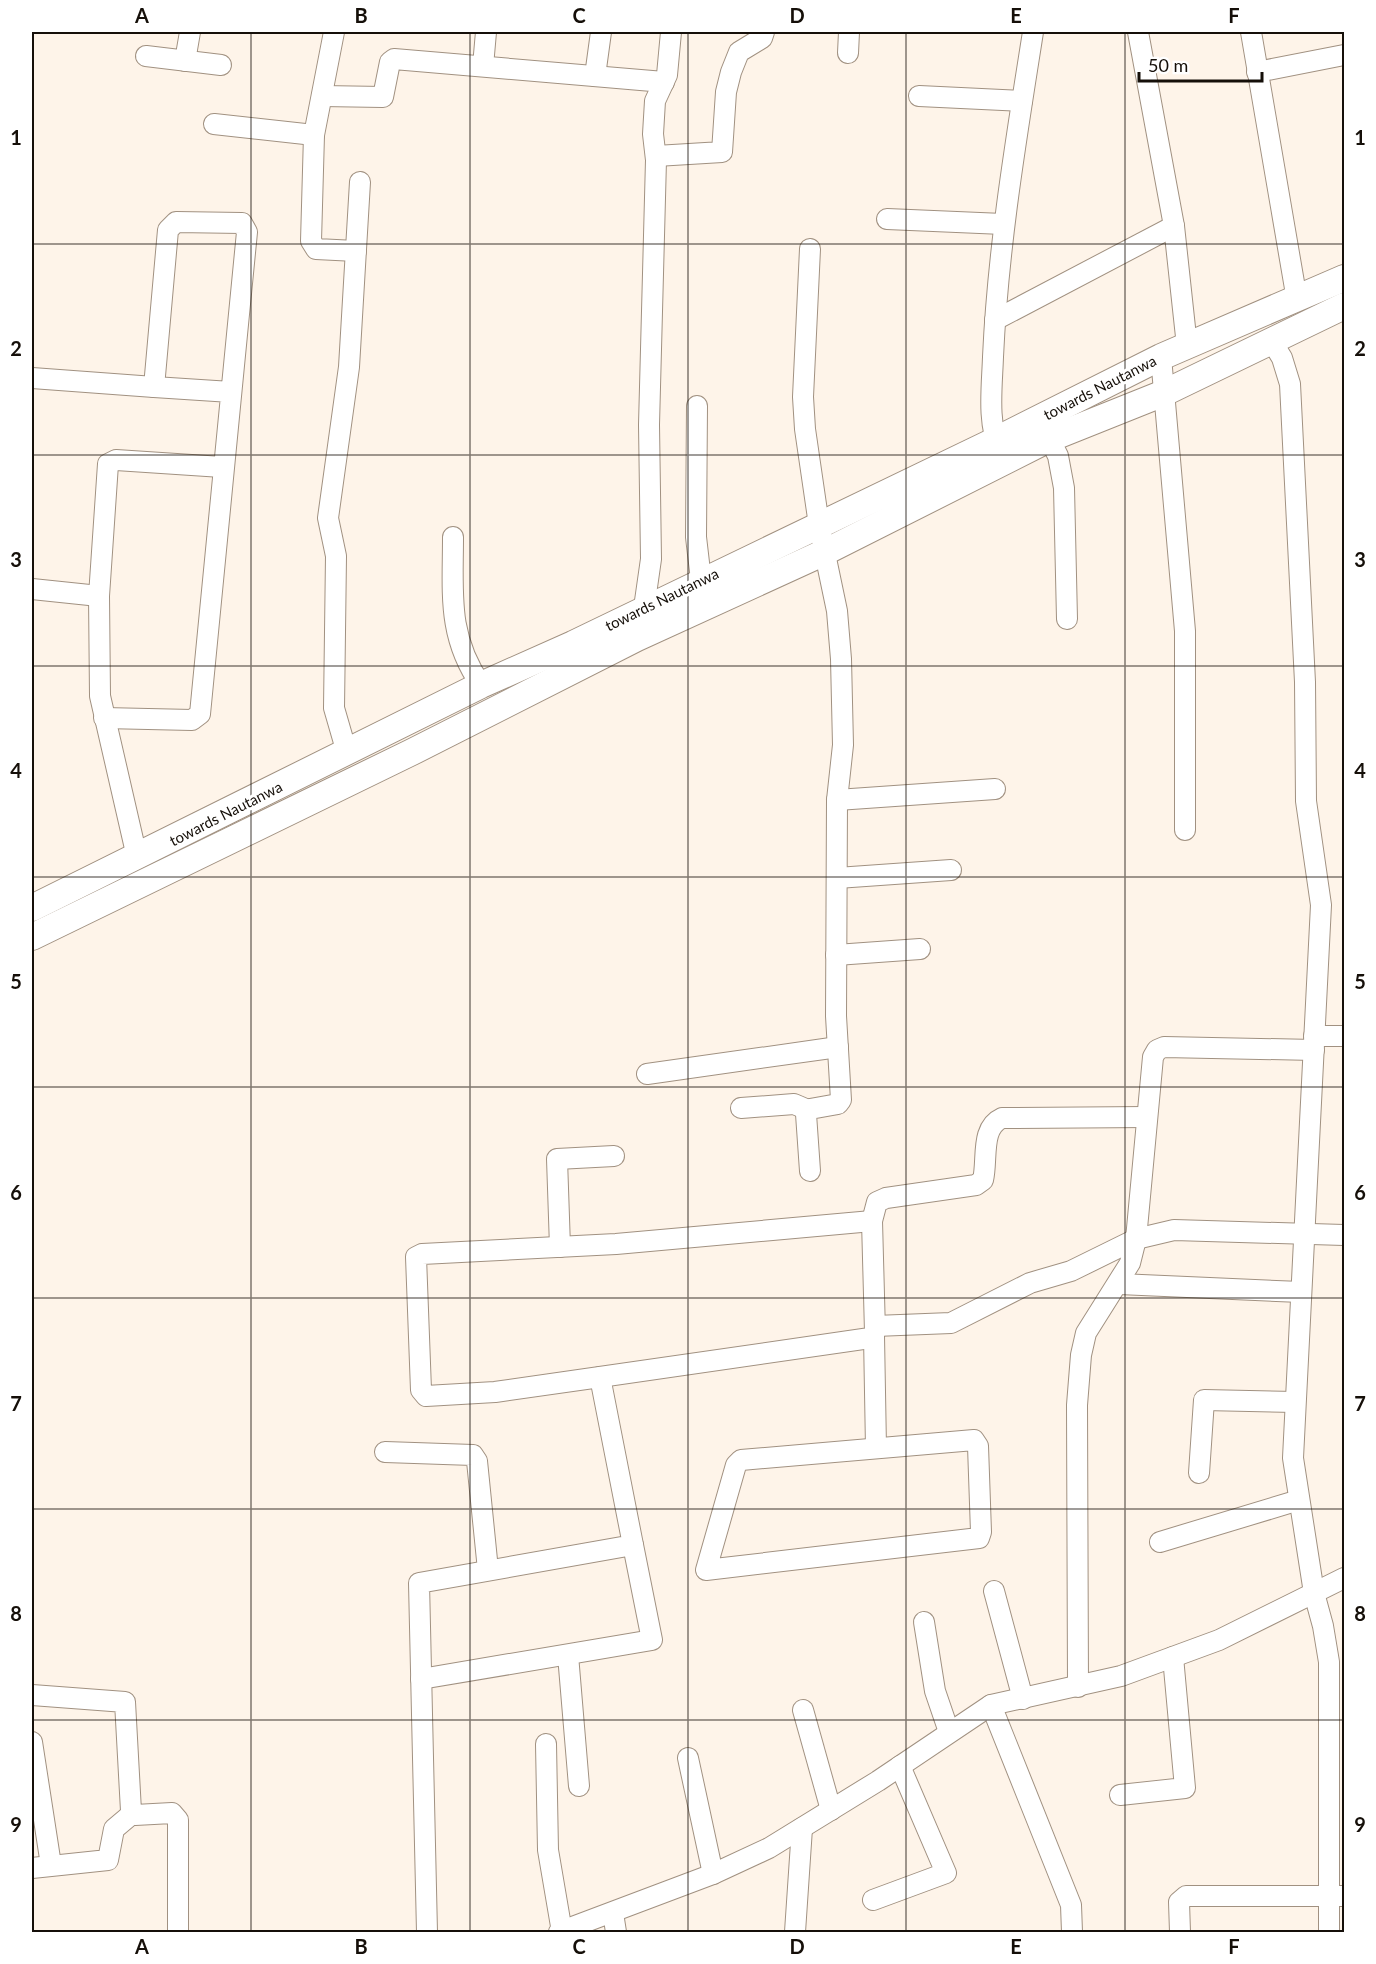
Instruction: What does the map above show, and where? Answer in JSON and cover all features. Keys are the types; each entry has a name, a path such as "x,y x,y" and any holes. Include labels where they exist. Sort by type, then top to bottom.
{"main road":[{"name":"towards Nautanwa","path":"32,908 481,685 701,580 819,525 1000,451 1044,429 1161,357 1344,278"},
{"path":"1044,429 1164,393 1344,306"},
{"path":"32,937 412,752 637,638 825,552 1000,451"}],"street":[{"path":"185,61 190,32"},
{"path":"334,32 314,135 312,246 316,249 356,251"},
{"path":"483,66 486,32"},
{"path":"595,76 601,32"},
{"path":"644,608 651,559 650,425 656,156 653,134 656,101 664,82 671,32"},
{"path":"656,156 722,152 726,93 731,72 739,52 762,38 764,32"},
{"path":"848,53 849,32"},
{"path":"1000,451 991,400 995,320 1003,224 1033,32"},
{"path":"1138,32 1174,226 1187,346"},
{"path":"1251,32 1297,300"},
{"path":"1257,72 1344,55"},
{"path":"146,56 221,64"},
{"path":"322,96 383,97 390,62 394,59 664,82"},
{"path":"919,96 1022,100"},
{"path":"214,124 314,135"},
{"path":"347,753 334,708 336,556 328,518 348,375 360,182"},
{"path":"887,219 1003,224"},
{"path":"104,717 192,720 200,714 222,467 247,232 242,223 176,222 168,230 154,387"},
{"path":"995,320 1174,226"},
{"path":"741,1108 794,1104 808,1110 841,1102 836,955 837,800 843,745 841,659 837,611 809,466 803,397 810,249"},
{"path":"1271,340 1282,358 1290,384 1305,682 1306,801 1321,905 1293,1458 1314,1593 1329,1662 1337,1804 1336,1896 1329,1932"},
{"path":"1161,357 1185,630 1185,830"},
{"path":"32,378 231,392"},
{"path":"697,406 696,537 701,580"},
{"path":"1044,429 1058,456 1064,488 1067,619"},
{"path":"137,857 104,717 99,662 99,596 108,464 111,461 222,467"},
{"path":"453,537 454,616 466,663 481,685"},
{"path":"32,589 99,596"},
{"path":"837,800 995,789"},
{"path":"837,878 951,870"},
{"path":"836,955 920,949"},
{"path":"1078,1687 1078,1382 1086,1333 1119,1284 1130,1263 1136,1239 1153,1057 1157,1050 1164,1047 1314,1043 1344,1036"},
{"path":"647,1074 838,1047"},
{"path":"808,1110 810,1171"},
{"path":"876,1448 872,1221 877,1202 886,1197 976,1185 983,1180 988,1131 993,1122 1002,1118 1146,1117"},
{"path":"560,1247 557,1160 614,1156"},
{"path":"872,1221 560,1247 422,1254 416,1257 421,1390 426,1396 495,1392 600,1377 874,1331 951,1323 1030,1283 1071,1271 1136,1239 1174,1230 1344,1234"},
{"path":"1119,1284 1301,1292"},
{"path":"421,1679 652,1640 600,1377"},
{"path":"1199,1473 1203,1400 1295,1402"},
{"path":"974,1440 977,1442 981,1532 979,1538 706,1570 736,1465 741,1460 876,1448 974,1440"},
{"path":"385,1452 473,1455 477,1461 488,1570"},
{"path":"1161,1542 1299,1500"},
{"path":"427,1932 419,1583 633,1545"},
{"path":"546,1744 548,1850 561,1932 713,1874 769,1848 992,1705 1121,1676 1219,1640 1344,1578"},
{"path":"994,1591 1023,1699"},
{"path":"924,1622 933,1682 949,1732"},
{"path":"568,1655 579,1786"},
{"path":"1120,1795 1185,1788 1173,1657"},
{"path":"32,1695 125,1702 133,1813"},
{"path":"992,1705 1071,1905 1072,1932"},
{"path":"803,1710 831,1810"},
{"path":"32,1742 51,1865"},
{"path":"688,1758 713,1874"},
{"path":"873,1900 946,1873 900,1766"},
{"path":"32,1868 108,1860 114,1829 133,1813 172,1813 176,1816 178,1932"},
{"path":"795,1932 802,1828"},
{"path":"1180,1932 1179,1902 1186,1896 1336,1896"},
{"path":"613,1913 616,1932"}]}
